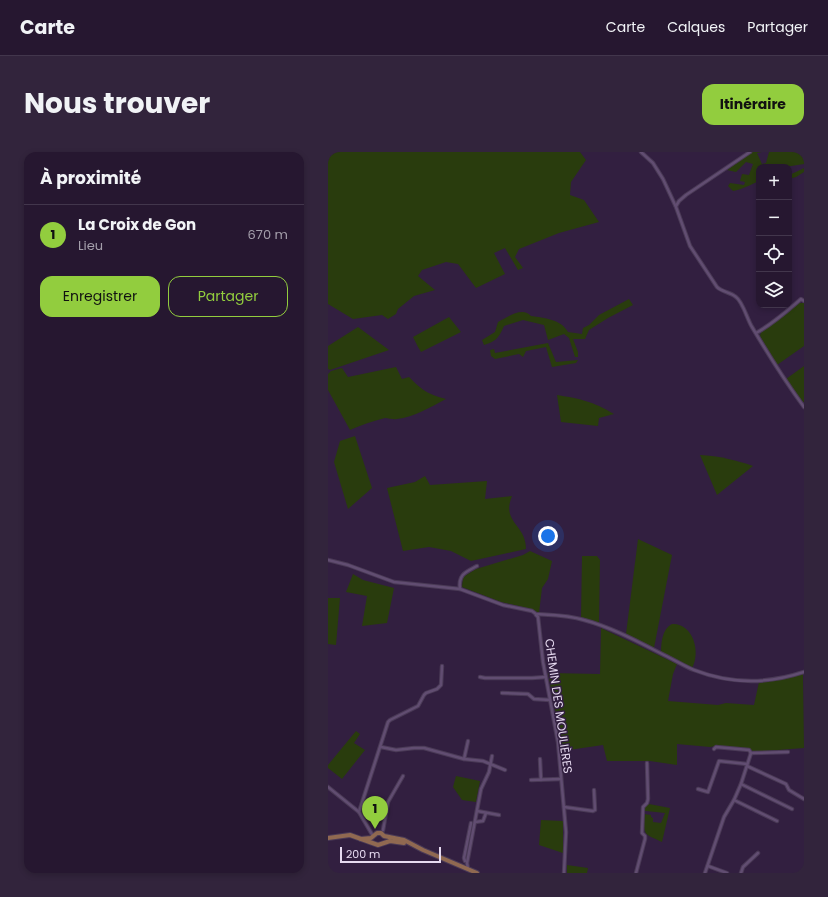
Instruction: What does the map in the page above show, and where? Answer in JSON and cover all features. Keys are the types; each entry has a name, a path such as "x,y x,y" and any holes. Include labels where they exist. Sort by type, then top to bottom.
{"main road":[{"path":"361,839 373,836 380,832 384,836 404,840 477,873"},
{"path":"328,838 350,835 380,845 397,841 417,847"},
{"path":"373,836 374,843"},
{"path":"384,836 384,843"}],"street":[{"path":"641,152 657,170 676,207 687,241 697,259 720,290 736,297 740,301 783,379 804,407"},
{"path":"676,207 679,201 686,194 750,152"},
{"path":"756,332 764,329 781,317 802,299 804,301"},
{"path":"328,560 348,565 394,582 460,588 503,605 536,614 565,616 584,620 616,631 693,670 723,678 741,681 760,681 804,672"},
{"path":"460,588 459,580 462,575 477,566"},
{"name":"CHEMIN DES MOULIÈRES","path":"536,614 538,618 543,662 558,742 566,832 564,873"},
{"path":"359,812 381,747 386,726 390,720 418,706 426,693 440,688 442,666"},
{"path":"480,677 546,677"},
{"path":"502,693 528,694 534,699 550,700"},
{"path":"464,759 468,741"},
{"path":"381,747 396,750 424,748 464,759 483,761 491,766 505,770"},
{"path":"714,749 716,747 749,750 751,753 788,752"},
{"path":"705,873 724,817 741,784 751,753"},
{"path":"468,869 468,858 477,811 483,784 491,766 492,756"},
{"path":"540,759 541,780"},
{"path":"698,789 708,792 719,761 747,765 786,784 789,790 804,799"},
{"path":"636,873 645,839 645,836 642,833 642,826 643,807 647,803 648,799 647,763"},
{"path":"368,826 380,832 388,802 403,776"},
{"path":"531,780 561,779"},
{"path":"741,784 792,809"},
{"path":"328,787 359,812 373,836"},
{"path":"564,808 594,811 594,790"},
{"path":"734,800 777,821"},
{"path":"477,811 499,815"},
{"path":"475,822 483,821 486,813"},
{"path":"465,861 464,858 471,823"},
{"path":"741,873 743,867 758,853"},
{"path":"462,866 468,858"},
{"path":"708,866 727,873"}],"green space":[{"path":"328,152 580,152 586,160 571,182 570,195 584,200 599,222 559,233 519,249 515,257 523,268 518,270 505,248 494,253 505,274 476,288 458,264 446,262 422,270 418,276 435,290 414,296 398,309 396,314 388,319 382,315 353,319 328,304"},
{"path":"752,152 762,152 757,153 762,164 756,164 756,182 733,191 728,186 730,183 744,185 745,182 740,181 742,174 749,175 753,164 746,162 736,172 727,170"},
{"path":"769,152 804,152 804,164 792,166 792,164 762,164 766,163"},
{"path":"804,168 804,172 796,177 792,178 792,174"},
{"path":"629,299 633,305 589,330 585,339 573,339 578,352 578,357 575,357 569,338 564,334 548,340 544,325 523,320 504,326 499,336 492,342 484,345 482,340 495,332 498,322 519,312 552,320 561,324 568,332 582,334 583,328 589,325 599,315"},
{"path":"798,303 804,303 804,346 777,365 760,336 761,332"},
{"path":"449,317 461,332 421,352 413,337"},
{"path":"358,327 389,350 330,370 328,369 328,346"},
{"path":"548,343 556,362 578,360 576,363 552,367 546,347 526,351 523,357 519,354 495,359 491,356 490,350 494,349 495,353"},
{"path":"804,366 804,402 803,402 786,379"},
{"path":"396,367 402,379 409,377 425,391 446,399 410,416 396,419 385,418 350,430 328,390 328,374 331,371 342,368 348,377"},
{"path":"557,395 586,401 614,414 599,418 598,426 561,422"},
{"path":"355,436 372,488 348,509 334,462 340,441"},
{"path":"700,455 714,456 753,466 717,495"},
{"path":"425,476 430,485 487,481 485,499 512,496 509,505 510,512 522,534 526,549 471,561 451,551 429,547 403,551 387,488 415,482"},
{"path":"638,539 672,555 654,648 626,634"},
{"path":"530,551 552,561 548,579 542,588 539,613 527,608 501,602 462,587 463,577 476,569 523,555"},
{"path":"582,556 597,556 600,560 599,623 581,617"},
{"path":"353,574 363,580 394,588 387,623 362,626 367,596 346,592"},
{"path":"328,598 340,598 336,645 328,644"},
{"path":"672,624 685,628 690,633 696,654 692,668 661,653 664,633"},
{"path":"601,628 677,664 673,674 668,701 718,705 726,703 754,705 759,682 803,673 804,748 753,752 750,749 677,744 677,765 650,761 607,761 603,745 562,751 548,673 600,674"},
{"path":"356,731 360,734 354,743 365,750 342,779 328,768 328,765"},
{"path":"456,776 480,781 476,802 462,800 453,787"},
{"path":"649,804 670,808 662,842 646,833 644,826 644,814 651,815 653,822 661,823 665,813 645,811 644,807"},
{"path":"541,820 563,821 563,853 539,845"},
{"path":"567,865 588,868 587,873 567,873"}],"place":[{"name":"La Croix de Gon","path":"375,829"}]}
